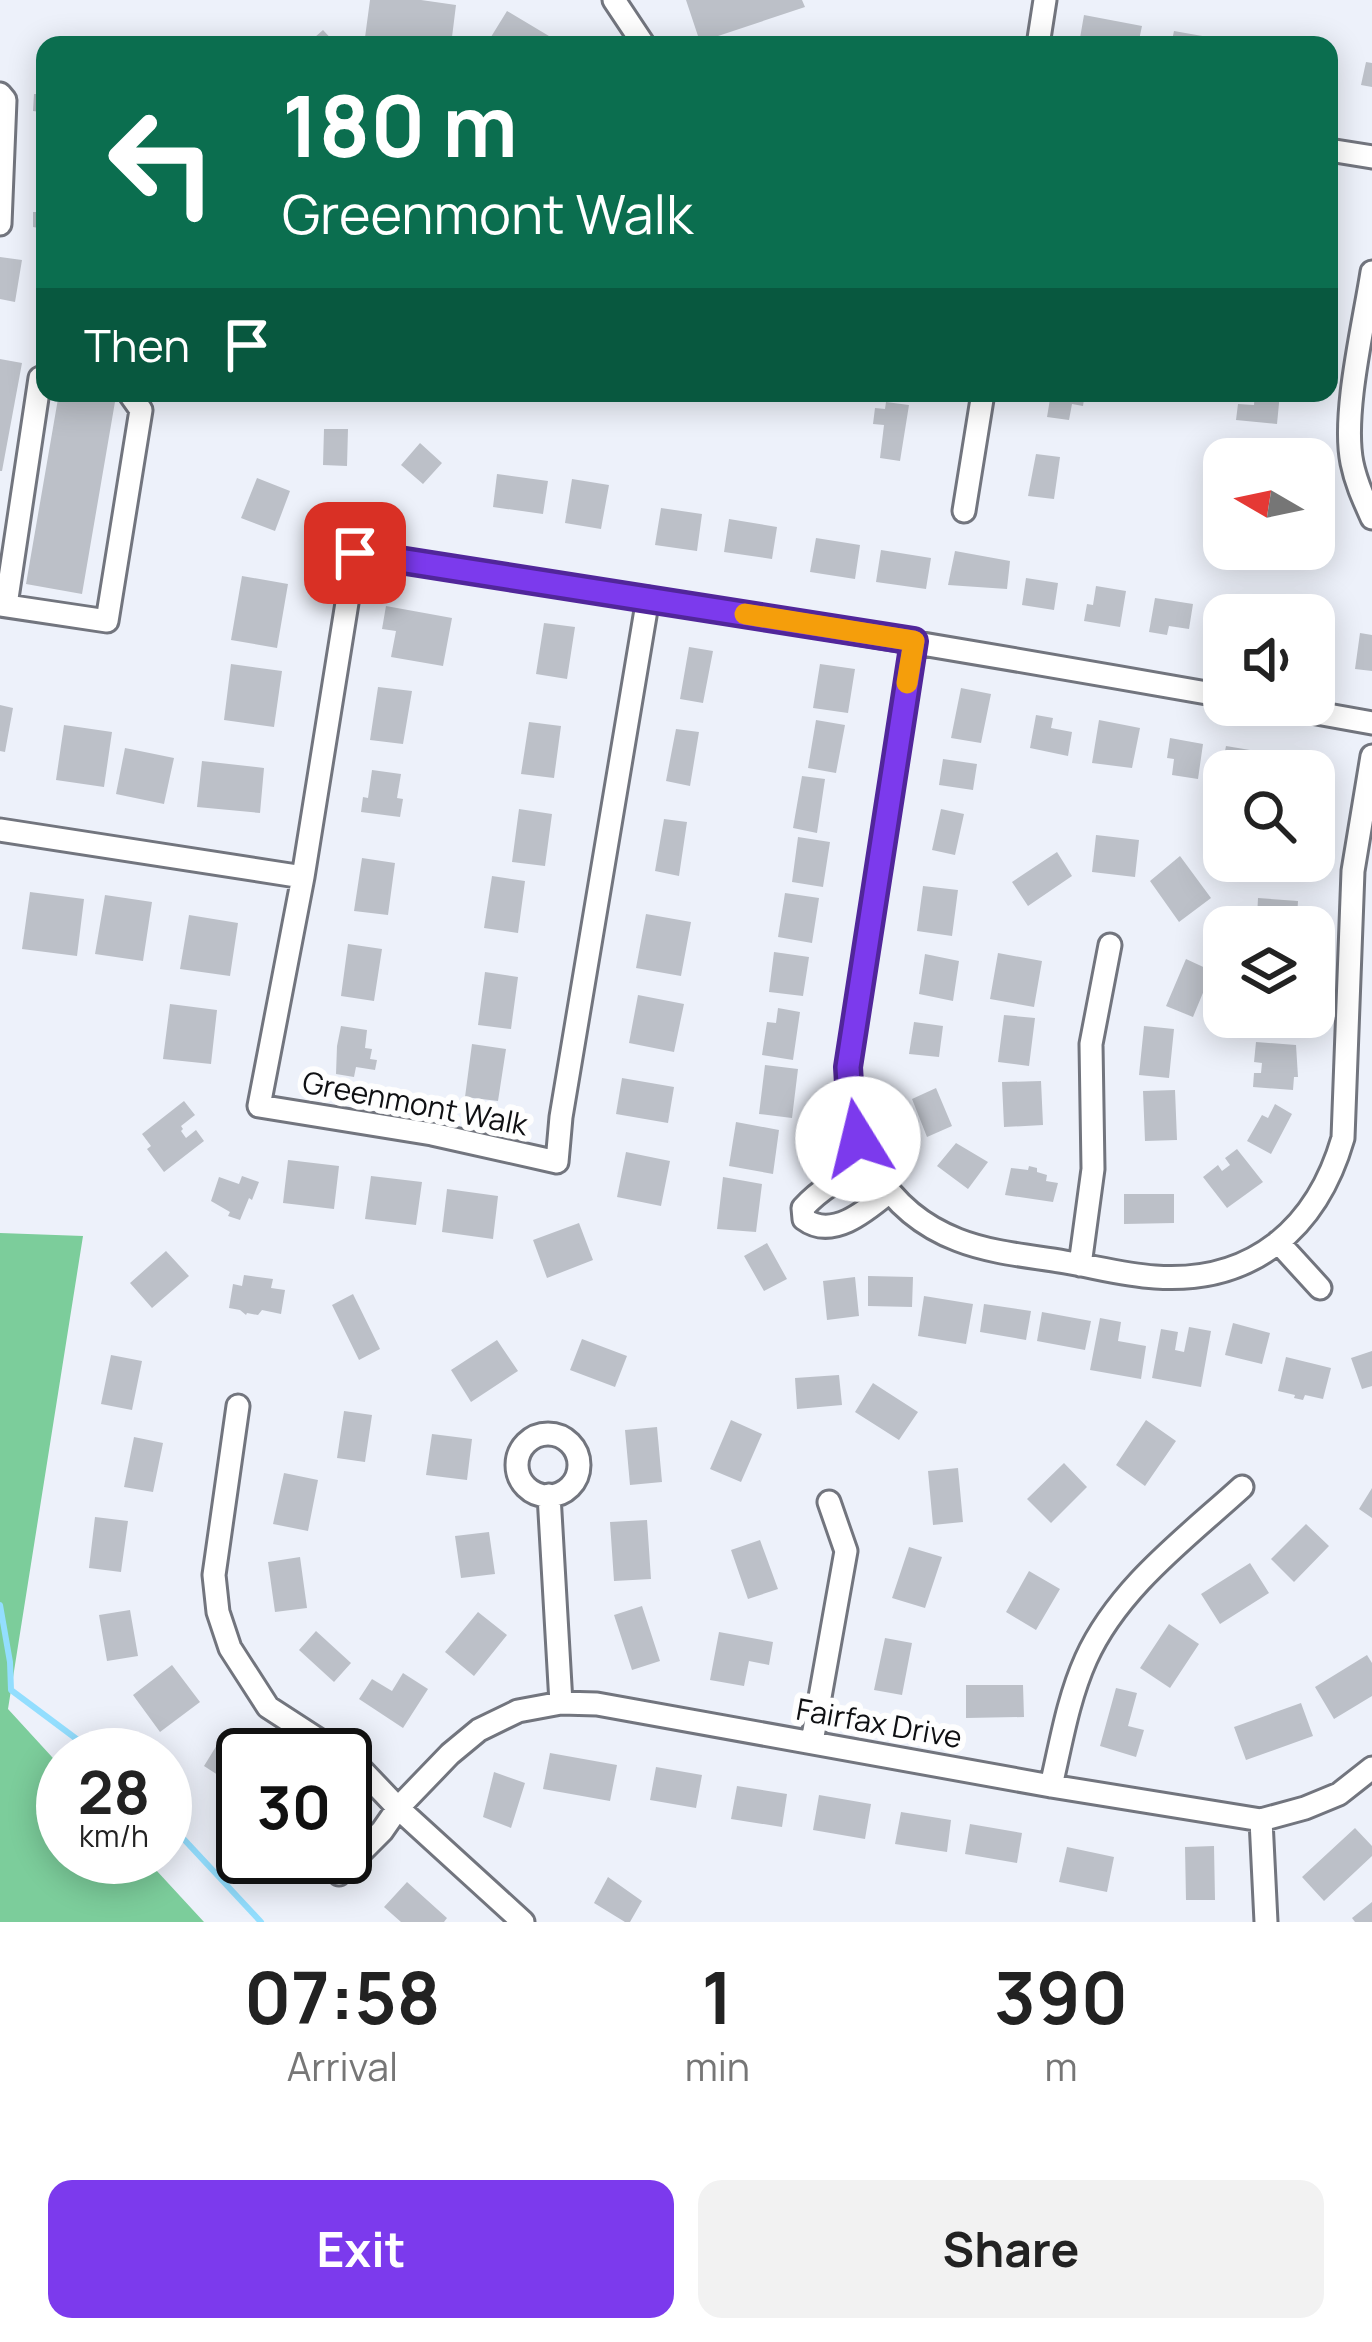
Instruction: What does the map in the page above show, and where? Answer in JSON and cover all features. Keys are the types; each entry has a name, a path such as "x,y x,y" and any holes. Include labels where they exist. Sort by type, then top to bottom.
{"street":[{"path":"614,0 638,36"},
{"path":"1039,36 1045,0"},
{"path":"0,94 5,100 0,224"},
{"path":"1338,151 1372,157"},
{"path":"1372,272 1349,440 1358,488 1372,518"},
{"path":"36,402 3,605 107,621 141,410 135,402"},
{"path":"964,511 982,402"},
{"name":"Greenmont Walk","path":"648,598 556,1162 432,1134 259,1106 303,877 355,553 648,598 914,641 1203,692"},
{"path":"914,641 848,1067 851,1117 868,1163 889,1192 920,1220 984,1248 1153,1277 1190,1277 1237,1266 1279,1242 1302,1220 1320,1196 1342,1138 1353,871 1372,756"},
{"path":"1335,716 1372,723"},
{"path":"0,830 303,877"},
{"path":"1080,1264 1093,1169 1091,1044 1110,945"},
{"path":"868,1163 809,1201 802,1208 804,1219 815,1227 830,1228 889,1192"},
{"path":"1279,1242 1320,1288"},
{"path":"238,1406 214,1575 218,1612 230,1648 268,1707 301,1728"},
{"path":"1052,1786 1073,1694 1104,1626 1141,1579 1242,1487"},
{"path":"549,1496 561,1703"},
{"path":"812,1742 846,1551 830,1502"},
{"name":"Fairfax Drive","path":"372,1841 450,1754 479,1730 518,1711 561,1703 597,1704 1261,1820 1339,1794 1372,1768"},
{"path":"372,1781 523,1922"},
{"path":"1261,1820 1266,1922"}],"green space":[{"path":"0,1233 83,1236 8,1709 36,1740 36,1884 169,1884 204,1922 0,1922"}],"building":[{"path":"370,0 456,5 452,36 365,36"},
{"path":"686,0 802,0 805,7 718,36 698,36"},
{"path":"507,11 549,36 492,36"},
{"path":"1084,15 1142,26 1140,36 1080,36"},
{"path":"1366,62 1372,63 1372,87 1361,85"},
{"path":"0,257 22,260 15,302 0,299"},
{"path":"0,359 22,363 2,471 0,471"},
{"path":"57,402 115,402 82,594 26,584"},
{"path":"886,402 909,405 900,461 880,458 884,425 873,424 875,408 885,409"},
{"path":"1050,402 1084,402 1083,406 1072,404 1069,420 1047,417"},
{"path":"1279,402 1277,424 1236,420 1238,404"},
{"path":"324,429 348,429 347,466 323,465"},
{"path":"420,443 442,463 423,484 401,465"},
{"path":"1036,454 1060,457 1054,499 1028,496"},
{"path":"497,474 548,481 543,514 493,507"},
{"path":"257,478 290,491 275,531 241,518"},
{"path":"572,479 609,485 601,529 565,523"},
{"path":"661,508 702,514 697,551 655,545"},
{"path":"729,519 777,527 772,559 724,552"},
{"path":"816,538 860,545 855,579 810,572"},
{"path":"881,550 931,558 926,589 876,582"},
{"path":"955,551 1010,561 1007,589 948,585"},
{"path":"242,576 288,584 277,648 231,640"},
{"path":"1026,578 1058,583 1054,610 1022,605"},
{"path":"1096,586 1126,591 1120,627 1084,621"},
{"path":"1155,598 1193,604 1189,629 1169,626 1167,635 1149,632"},
{"path":"386,606 452,618 443,666 391,657 396,631 382,629"},
{"path":"544,623 575,627 567,679 536,674"},
{"path":"1360,633 1372,635 1372,671 1355,669"},
{"path":"689,647 713,651 703,703 680,699"},
{"path":"231,664 282,671 274,727 224,720"},
{"path":"820,664 855,669 848,713 813,708"},
{"path":"378,687 412,691 403,744 370,740"},
{"path":"961,688 991,694 981,743 951,738"},
{"path":"0,705 13,708 5,752 0,751"},
{"path":"1036,715 1053,718 1051,728 1072,732 1068,756 1030,748"},
{"path":"816,720 845,725 836,773 808,768"},
{"path":"1099,720 1140,728 1132,768 1092,763"},
{"path":"529,722 561,726 554,778 521,774"},
{"path":"64,725 112,732 104,787 56,780"},
{"path":"676,729 699,732 690,786 666,781"},
{"path":"1170,738 1203,744 1198,779 1172,775 1174,759 1167,758"},
{"path":"125,748 174,758 164,804 116,794"},
{"path":"943,759 977,764 973,790 939,785"},
{"path":"202,761 264,768 260,813 197,807"},
{"path":"372,770 401,774 400,817 361,812"},
{"path":"802,776 825,779 817,833 793,828"},
{"path":"519,809 552,814 545,866 512,862"},
{"path":"941,809 964,814 955,855 932,850"},
{"path":"664,819 687,822 679,876 655,871"},
{"path":"1096,835 1139,840 1135,877 1092,872"},
{"path":"798,837 830,842 823,887 792,882"},
{"path":"1057,852 1072,876 1028,906 1012,882"},
{"path":"1180,856 1211,898 1179,922 1150,881"},
{"path":"362,858 395,863 388,915 354,911"},
{"path":"492,876 525,881 518,933 484,928"},
{"path":"923,886 958,890 952,936 917,931"},
{"path":"30,892 84,899 77,956 22,949"},
{"path":"785,893 819,898 812,943 778,937"},
{"path":"105,895 152,902 143,961 95,954"},
{"path":"1258,898 1298,901 1298,906 1258,906"},
{"path":"646,914 691,922 681,976 636,968"},
{"path":"189,915 238,923 230,976 180,969"},
{"path":"348,944 382,949 374,1001 341,996"},
{"path":"774,952 809,957 803,996 769,992"},
{"path":"998,953 1042,961 1034,1007 990,999"},
{"path":"925,954 959,961 953,1001 919,994"},
{"path":"1186,959 1203,967 1203,993 1193,1017 1166,1006"},
{"path":"485,972 518,977 511,1029 478,1025"},
{"path":"638,995 684,1004 674,1052 629,1043"},
{"path":"170,1004 217,1010 211,1064 163,1059"},
{"path":"778,1008 800,1012 793,1060 762,1055 767,1022 776,1023"},
{"path":"1004,1015 1035,1018 1029,1066 998,1062"},
{"path":"914,1022 943,1026 939,1057 909,1054"},
{"path":"341,1026 367,1030 365,1048 372,1049 370,1059 377,1060 375,1070 356,1067 354,1077 336,1074"},
{"path":"1144,1026 1174,1029 1169,1078 1139,1075"},
{"path":"1256,1042 1296,1045 1298,1077 1294,1077 1293,1090 1253,1087 1254,1073 1261,1073 1262,1063 1254,1062"},
{"path":"472,1044 506,1049 498,1101 465,1097"},
{"path":"765,1065 798,1069 792,1118 759,1114"},
{"path":"622,1078 674,1087 668,1123 616,1114"},
{"path":"1041,1081 1043,1125 1004,1127 1002,1082"},
{"path":"936,1088 952,1126 927,1137 912,1099"},
{"path":"1175,1090 1177,1140 1145,1141 1143,1091"},
{"path":"184,1101 195,1115 181,1131 186,1138 196,1130 204,1141 164,1172 142,1134"},
{"path":"1275,1104 1292,1114 1271,1154 1247,1141 1262,1115 1268,1118"},
{"path":"736,1122 779,1130 773,1174 729,1166"},
{"path":"956,1143 988,1162 968,1189 937,1166"},
{"path":"1237,1149 1263,1182 1227,1208 1203,1177 1218,1165 1222,1171 1230,1165 1225,1158"},
{"path":"626,1152 670,1161 661,1206 617,1197"},
{"path":"288,1160 339,1166 334,1209 283,1203"},
{"path":"1029,1166 1047,1175 1046,1181 1058,1183 1053,1202 1005,1195 1011,1168 1028,1170"},
{"path":"242,1176 259,1182 240,1220 211,1201 219,1177 239,1184"},
{"path":"371,1176 422,1182 416,1225 365,1219"},
{"path":"723,1177 762,1184 756,1232 717,1229"},
{"path":"447,1189 498,1196 493,1239 442,1232"},
{"path":"1124,1194 1174,1194 1174,1223 1124,1224"},
{"path":"579,1223 593,1260 547,1278 533,1240"},
{"path":"767,1243 787,1279 764,1291 744,1256"},
{"path":"166,1251 189,1276 152,1308 130,1283"},
{"path":"244,1275 273,1279 271,1288 285,1290 281,1314 262,1310 246,1315 229,1308 233,1284 242,1286"},
{"path":"868,1276 913,1277 912,1307 868,1306"},
{"path":"855,1277 859,1316 827,1320 823,1281"},
{"path":"353,1294 380,1349 359,1360 332,1305"},
{"path":"924,1296 973,1304 966,1344 918,1336"},
{"path":"984,1304 1031,1311 1026,1340 980,1332"},
{"path":"1042,1312 1091,1321 1085,1350 1037,1341"},
{"path":"1100,1318 1121,1322 1118,1341 1146,1346 1141,1379 1090,1370"},
{"path":"1233,1323 1270,1333 1262,1364 1225,1355"},
{"path":"1189,1327 1211,1331 1201,1387 1152,1378 1161,1329 1178,1332 1175,1350 1184,1352"},
{"path":"582,1339 627,1356 615,1387 570,1370"},
{"path":"497,1340 518,1371 471,1402 451,1370"},
{"path":"1372,1351 1372,1386 1362,1389 1351,1358"},
{"path":"111,1355 142,1361 132,1410 101,1404"},
{"path":"1286,1357 1331,1368 1323,1399 1305,1395 1303,1400 1278,1391"},
{"path":"839,1375 842,1405 797,1409 795,1378"},
{"path":"873,1383 918,1412 899,1440 855,1412"},
{"path":"344,1411 372,1415 365,1462 337,1458"},
{"path":"731,1420 762,1434 741,1482 710,1469"},
{"path":"1146,1420 1176,1441 1145,1486 1116,1465"},
{"path":"657,1427 662,1482 630,1485 625,1430"},
{"path":"432,1434 472,1439 467,1480 426,1475"},
{"path":"134,1437 163,1443 153,1492 124,1487"},
{"path":"1064,1463 1087,1487 1051,1523 1027,1499"},
{"path":"958,1468 963,1522 933,1525 928,1471"},
{"path":"284,1473 318,1480 308,1531 273,1524"},
{"path":"1372,1488 1372,1518 1359,1509"},
{"path":"95,1517 128,1521 121,1572 89,1568"},
{"path":"647,1520 651,1579 614,1581 610,1522"},
{"path":"1306,1524 1329,1546 1294,1582 1271,1559"},
{"path":"489,1532 495,1574 461,1578 455,1536"},
{"path":"760,1540 778,1589 748,1599 731,1550"},
{"path":"909,1547 942,1557 925,1608 892,1598"},
{"path":"300,1557 307,1608 275,1612 268,1562"},
{"path":"1250,1563 1269,1593 1220,1624 1201,1594"},
{"path":"1029,1571 1060,1589 1036,1630 1006,1612"},
{"path":"642,1606 660,1661 632,1670 614,1615"},
{"path":"130,1610 138,1656 107,1661 99,1615"},
{"path":"478,1612 507,1635 474,1676 445,1652"},
{"path":"1169,1624 1199,1644 1170,1688 1140,1668"},
{"path":"316,1631 351,1663 334,1682 299,1650"},
{"path":"719,1632 773,1642 769,1665 749,1661 744,1686 710,1680"},
{"path":"885,1638 912,1643 902,1695 874,1690"},
{"path":"1367,1655 1372,1663 1372,1696 1334,1719 1315,1687"},
{"path":"172,1665 200,1702 165,1728 157,1728 133,1695"},
{"path":"403,1673 428,1689 403,1728 359,1699 372,1679 392,1691"},
{"path":"966,1685 1023,1685 1024,1717 966,1718"},
{"path":"1116,1688 1137,1693 1128,1726 1144,1730 1136,1757 1100,1746"},
{"path":"1301,1703 1313,1736 1246,1760 1234,1727"},
{"path":"216,1746 216,1774 204,1766"},
{"path":"550,1753 617,1765 610,1801 543,1789"},
{"path":"656,1767 702,1775 696,1808 650,1800"},
{"path":"494,1772 525,1783 511,1828 483,1817"},
{"path":"737,1786 787,1794 782,1827 731,1819"},
{"path":"819,1795 871,1804 865,1839 813,1830"},
{"path":"901,1812 951,1820 947,1852 895,1844"},
{"path":"970,1824 1022,1833 1017,1863 965,1854"},
{"path":"1355,1828 1372,1846 1372,1856 1324,1901 1302,1877"},
{"path":"1214,1846 1215,1900 1186,1900 1185,1847"},
{"path":"1067,1847 1114,1857 1107,1892 1059,1882"},
{"path":"608,1877 642,1901 630,1922 594,1903"},
{"path":"407,1882 447,1918 444,1922 401,1922 384,1907"},
{"path":"1372,1902 1372,1922 1355,1922 1352,1918"}],"waterway":[{"path":"0,1605 11,1690 62,1728"},
{"path":"192,1848 261,1922"}],"slow traffic":[{"path":"745,614 914,641 907,683"}],"route":[{"path":"355,553 914,641 848,1067 851,1117 858,1139"}]}
